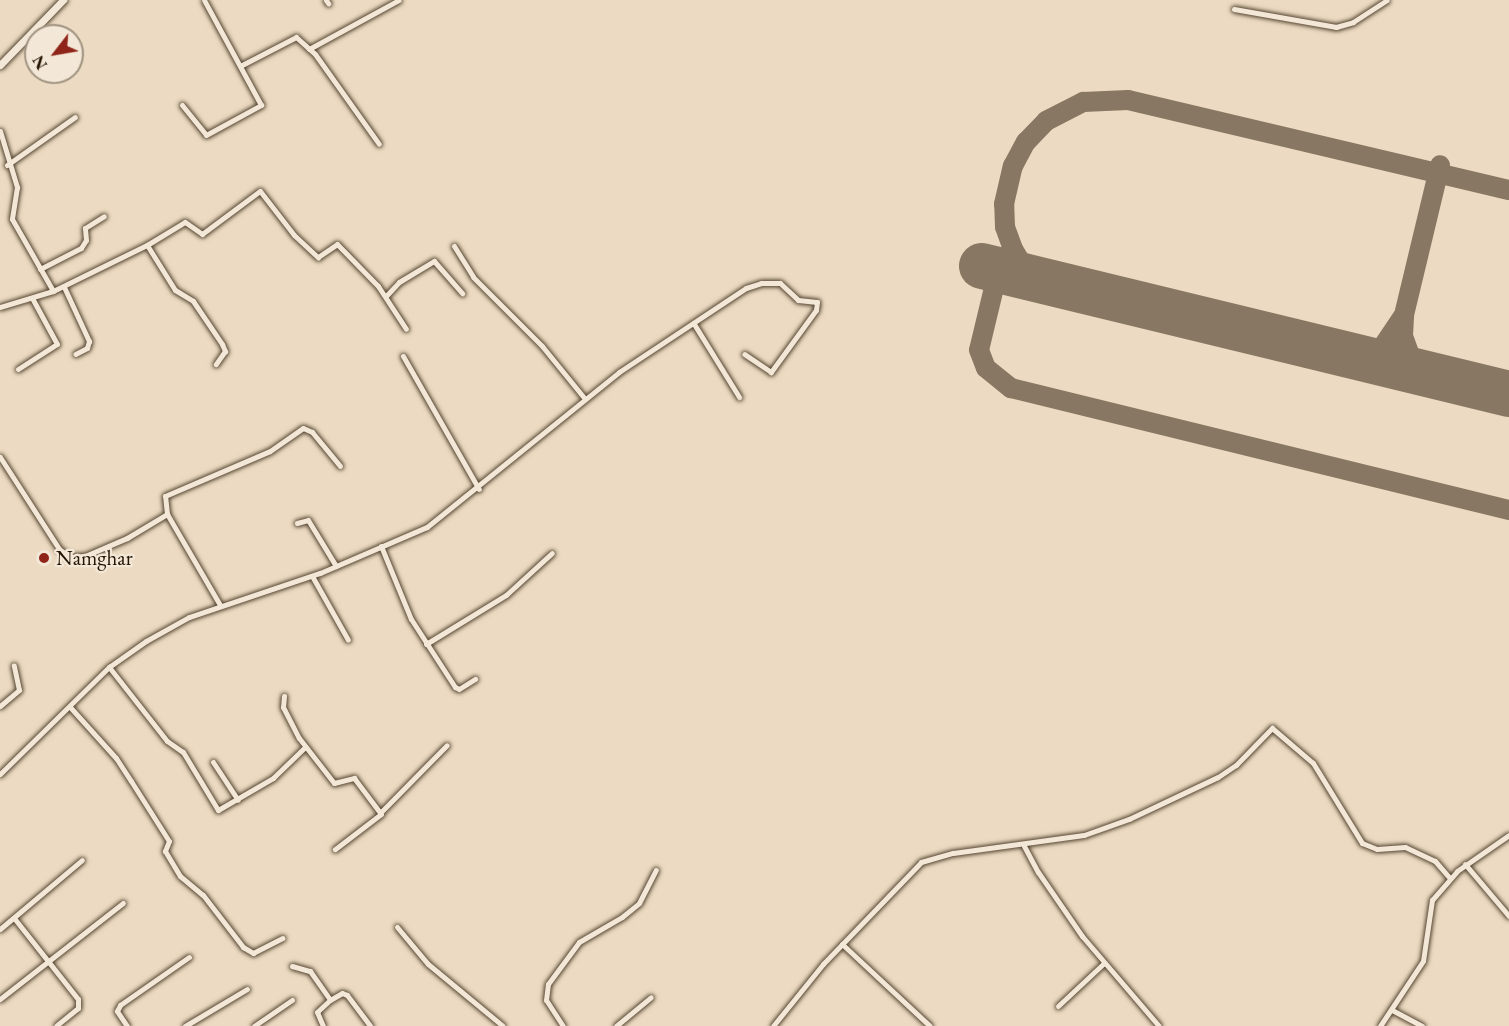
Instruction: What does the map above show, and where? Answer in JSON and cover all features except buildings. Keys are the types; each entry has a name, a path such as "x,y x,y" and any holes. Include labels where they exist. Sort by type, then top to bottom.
{"street":[{"path":"0,65 63,0"},
{"path":"182,105 206,135 256,109 261,99 204,0"},
{"path":"309,50 399,0"},
{"path":"1234,9 1336,27 1353,22 1387,0"},
{"path":"242,65 292,36 309,50 380,144"},
{"path":"7,165 75,117"},
{"path":"0,131 7,145 7,165 16,187 12,219 53,291"},
{"path":"0,307 64,286 147,245 185,222 202,234 261,191 294,236 318,257 323,257 336,243 386,296 406,329"},
{"path":"40,269 81,248 87,226 104,216"},
{"path":"147,245 178,294 193,302 222,344 225,351 216,364"},
{"path":"454,246 473,278 543,346 585,399"},
{"path":"386,296 399,282 434,261 462,293"},
{"path":"0,774 109,667 167,627 220,605 336,567 427,527 479,489 585,399 746,288 761,283 780,283 798,300 817,303 816,310 771,372 744,354"},
{"path":"64,286 89,342 87,348 75,354"},
{"path":"18,369 57,344 32,298"},
{"path":"694,324 739,397"},
{"path":"403,356 479,489"},
{"path":"220,605 167,514 163,502 168,494 270,451 303,428 312,432 340,466"},
{"path":"0,457 59,549 70,557 85,556 127,538 167,514"},
{"path":"297,523 308,520 336,567"},
{"path":"381,546 407,611 426,644 457,689 475,679"},
{"path":"426,644 506,595 552,553"},
{"path":"312,576 348,640"},
{"path":"0,706 19,690 14,666"},
{"path":"109,667 167,741 183,752 216,808 221,810 282,771 304,747"},
{"path":"284,696 283,707 304,747 334,783 354,778 380,813"},
{"path":"70,707 126,773 170,841 165,851 180,876 203,894 243,947 253,953 282,938"},
{"path":"773,1026 842,944 921,862 953,853 1024,846 1084,835 1163,804 1236,765 1272,728 1313,763 1362,843 1377,849 1390,845 1405,847 1435,861 1450,878"},
{"path":"335,849 380,818 380,813 447,745"},
{"path":"213,762 238,800"},
{"path":"1380,1026 1423,961 1428,909 1450,878 1466,864 1509,835"},
{"path":"1024,846 1059,905 1104,963 1159,1026"},
{"path":"0,929 82,860"},
{"path":"1466,864 1509,916"},
{"path":"563,1026 546,1000 548,984 579,942 622,918 639,903 656,870"},
{"path":"0,999 47,960 123,903"},
{"path":"14,918 79,1002 56,1026"},
{"path":"397,927 428,964 503,1026"},
{"path":"842,944 930,1026"},
{"path":"127,1026 118,1015 120,1005 189,957"},
{"path":"1058,1006 1104,963"},
{"path":"292,966 313,974 330,1000"},
{"path":"185,1026 247,989"},
{"path":"323,1026 317,1012 330,1000 347,995 370,1026"},
{"path":"616,1026 651,997"},
{"path":"254,1026 292,1000"},
{"path":"1392,1011 1422,1026"},
{"path":"624,1020 630,1026"}],"taxiway":[{"path":"1040,281 1025,269 1013,249 1005,227 1004,204 1013,166 1026,142 1046,121 1083,102 1128,100 1509,190"},
{"path":"1416,372 1403,336 1404,315 1440,165"},
{"path":"998,271 979,350 986,368 1011,388 1509,510"},
{"path":"1356,358 1383,346 1402,318"}],"runway":[{"path":"982,266 1509,394"}],"place":[{"name":"Namghar","path":"44,558"}]}
